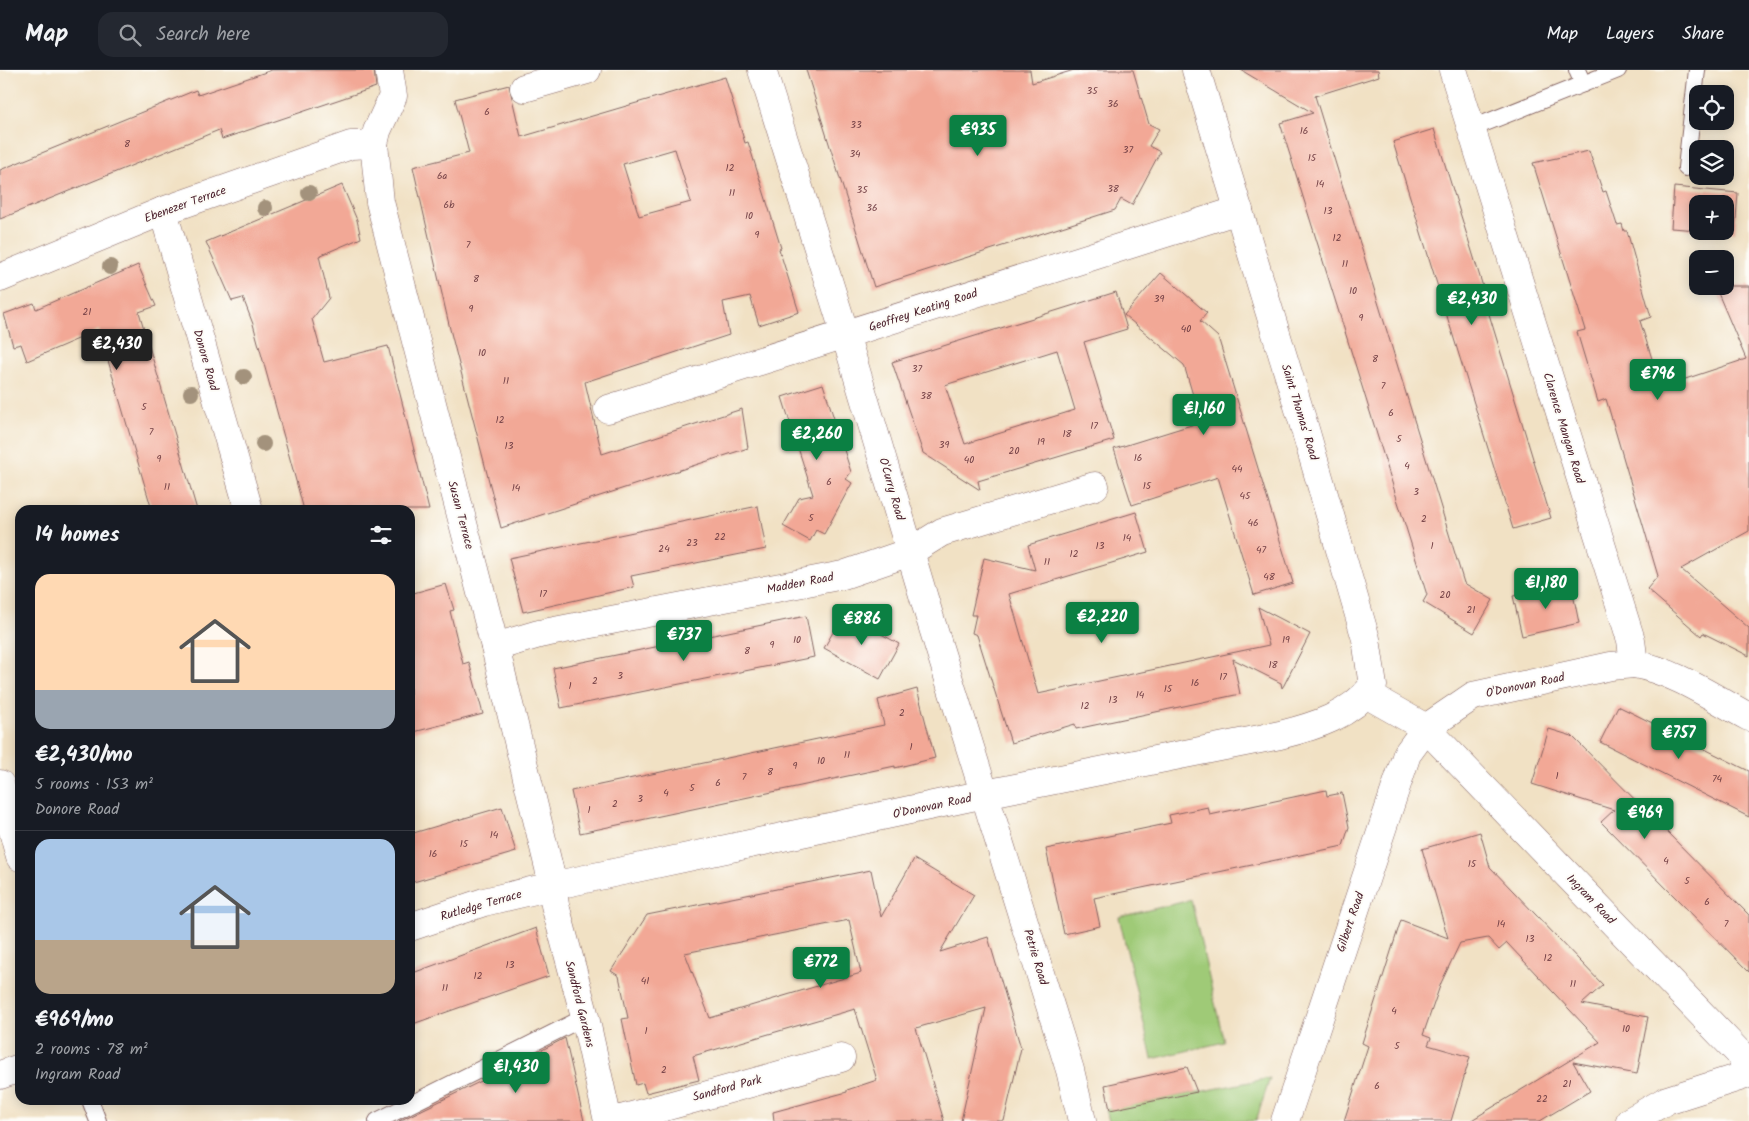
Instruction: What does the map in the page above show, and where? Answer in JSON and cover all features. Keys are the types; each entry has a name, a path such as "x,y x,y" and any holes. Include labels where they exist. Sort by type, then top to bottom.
{"street":[{"path":"374,144 377,131 386,115 393,96 389,70"},
{"path":"524,88 586,70"},
{"name":"O'Curry Road","path":"762,70 846,334 910,552 986,794"},
{"name":"Saint Thomas' Road","path":"1196,70 1366,638 1373,686 1366,694"},
{"name":"Clarence Mangan Road","path":"1453,70 1470,130 1631,640 1634,664"},
{"name":"Ebenezer Terrace","path":"0,278 163,211 351,145 374,144"},
{"name":"Susan Terrace","path":"374,144 380,202 496,647 550,868 552,886"},
{"name":"Geoffrey Keating Road","path":"608,409 1239,210"},
{"name":"Donore Road","path":"163,211 248,505"},
{"name":"Madden Road","path":"496,647 539,634 843,574 910,552 942,532 1095,486"},
{"path":"1634,664 1651,666 1749,718"},
{"name":"O'Donovan Road","path":"1426,728 1473,696 1634,664"},
{"name":"O'Donovan Road","path":"552,886 986,794 1280,735 1313,726 1341,715 1366,694"},
{"name":"Ingram Road","path":"1366,694 1426,728 1741,1055 1749,1074"},
{"name":"Gilbert Road","path":"1285,1121 1407,754 1426,728"},
{"path":"0,784 15,839"},
{"name":"Petrie Road","path":"986,794 1070,1070 1077,1118"},
{"name":"Rutledge Terrace","path":"415,925 484,902 552,886"},
{"name":"Sandford Gardens","path":"552,886 555,905 585,1017 608,1121"},
{"name":"Sandford Park","path":"614,1121 841,1058"},
{"path":"0,1074 15,1070"},
{"path":"1630,1121 1667,1100 1749,1074"}],"lane":[{"path":"1470,130 1580,77 1618,70"},
{"path":"1686,168 1697,70"},
{"path":"415,1102 585,1017"},
{"path":"92,1105 98,1121"},
{"path":"377,1121 409,1105"}],"green space":[{"path":"1191,900 1224,1042 1152,1059 1119,917"},
{"path":"1270,1078 1256,1121 1109,1121 1106,1110"}],"building":[{"path":"272,70 374,70 376,87 222,139 219,130 0,219 0,170 196,90 198,95"},
{"path":"806,70 1030,70 1032,83 1074,70 1133,70 1149,124 1159,129 1149,146 1160,152 1132,205 1121,199 1115,210 874,287"},
{"path":"1241,70 1378,70 1379,76 1315,96 1464,583 1493,600 1474,633 1423,602 1427,595 1280,123 1313,113"},
{"path":"725,77 745,143 748,142 799,312 759,325 750,296 723,302 729,335 585,382 602,454 742,409 748,448 501,528 450,329 413,167 469,153 455,99 509,85 521,137","holes":["675,149 691,202 639,216 623,164"]},
{"path":"1434,129 1484,290 1482,291 1551,518 1513,529 1393,142"},
{"path":"1589,151 1603,192 1606,191 1617,225 1622,224 1624,231 1627,231 1651,317 1640,321 1661,387 1746,359 1719,295 1734,295 1734,286 1749,286 1749,531 1681,569 1749,628 1749,656 1703,633 1701,636 1647,589 1658,576 1606,399 1598,402 1577,332 1585,330 1533,163"},
{"path":"342,185 357,220 361,238 319,256 329,298 312,319 324,362 388,346 429,510 415,510 415,505 303,505 253,324 243,298 232,301 206,242"},
{"path":"1674,187 1738,193 1735,232 1734,195 1689,195 1689,229 1671,228"},
{"path":"138,265 156,306 139,312 196,505 151,505 99,330 27,361 21,344 13,346 4,314 34,303 36,309"},
{"path":"1161,273 1207,313 1200,321 1218,337 1293,583 1254,595 1218,477 1132,505 1114,449 1201,422 1184,365 1124,315"},
{"path":"1116,292 1127,329 1084,342 1114,440 978,481 980,490 923,453 892,362","holes":["1057,350 1075,410 965,444 945,385"]},
{"path":"823,384 851,472 846,479 852,483 824,534 816,530 810,541 783,526 799,498 813,495 782,397"},
{"path":"758,506 766,549 631,576 634,587 523,612 509,558"},
{"path":"1136,512 1148,552 1009,594 1038,694 1269,645 1258,607 1310,634 1284,685 1282,688 1281,683 1233,659 1240,694 1076,729 1075,724 1011,743 977,635 972,633 976,615 971,615 984,558 1035,570 1028,545"},
{"path":"446,584 454,610 450,611 463,664 469,662 483,714 415,732 415,593"},
{"path":"1571,584 1579,623 1522,636 1513,596"},
{"path":"844,613 899,644 880,679 824,648"},
{"path":"806,616 814,657 561,708 553,668"},
{"path":"917,689 935,758 895,768 895,766 580,833 571,791 884,725 878,700"},
{"path":"1618,706 1749,771 1749,817 1600,742"},
{"path":"1549,729 1572,736 1749,915 1749,972 1601,822 1614,810 1532,784"},
{"path":"1326,790 1327,796 1342,793 1349,827 1343,846 1094,898 1100,926 1064,934 1046,849 1171,823 1169,815 1208,807 1210,815"},
{"path":"502,807 516,852 415,882 415,833"},
{"path":"1480,832 1490,867 1603,985 1582,1004 1648,1017 1637,1074 1573,1062 1590,1091 1540,1121 1470,1121 1600,1042 1507,943 1499,950 1488,938 1460,943 1441,983 1423,1035 1431,1038 1428,1045 1470,1057 1451,1121 1344,1121 1368,1046 1362,1043 1401,920 1448,938 1422,849"},
{"path":"914,859 974,895 940,952 988,937 1021,1048 1004,1121 961,1121 986,1008 916,1028 944,1121 774,1121 773,1112 847,1092 847,1090 877,1080 855,1009 693,1056 699,1080 646,1093 643,1083 636,1085 622,1019 628,1018 619,976 611,971 647,915 871,870 881,917","holes":["849,920 861,973 710,1018 685,953"]},
{"path":"536,928 549,976 415,1023 415,972"},
{"path":"565,1038 584,1121 399,1121 500,1072"},
{"path":"1187,1067 1197,1092 1110,1110 1105,1085"}]}
